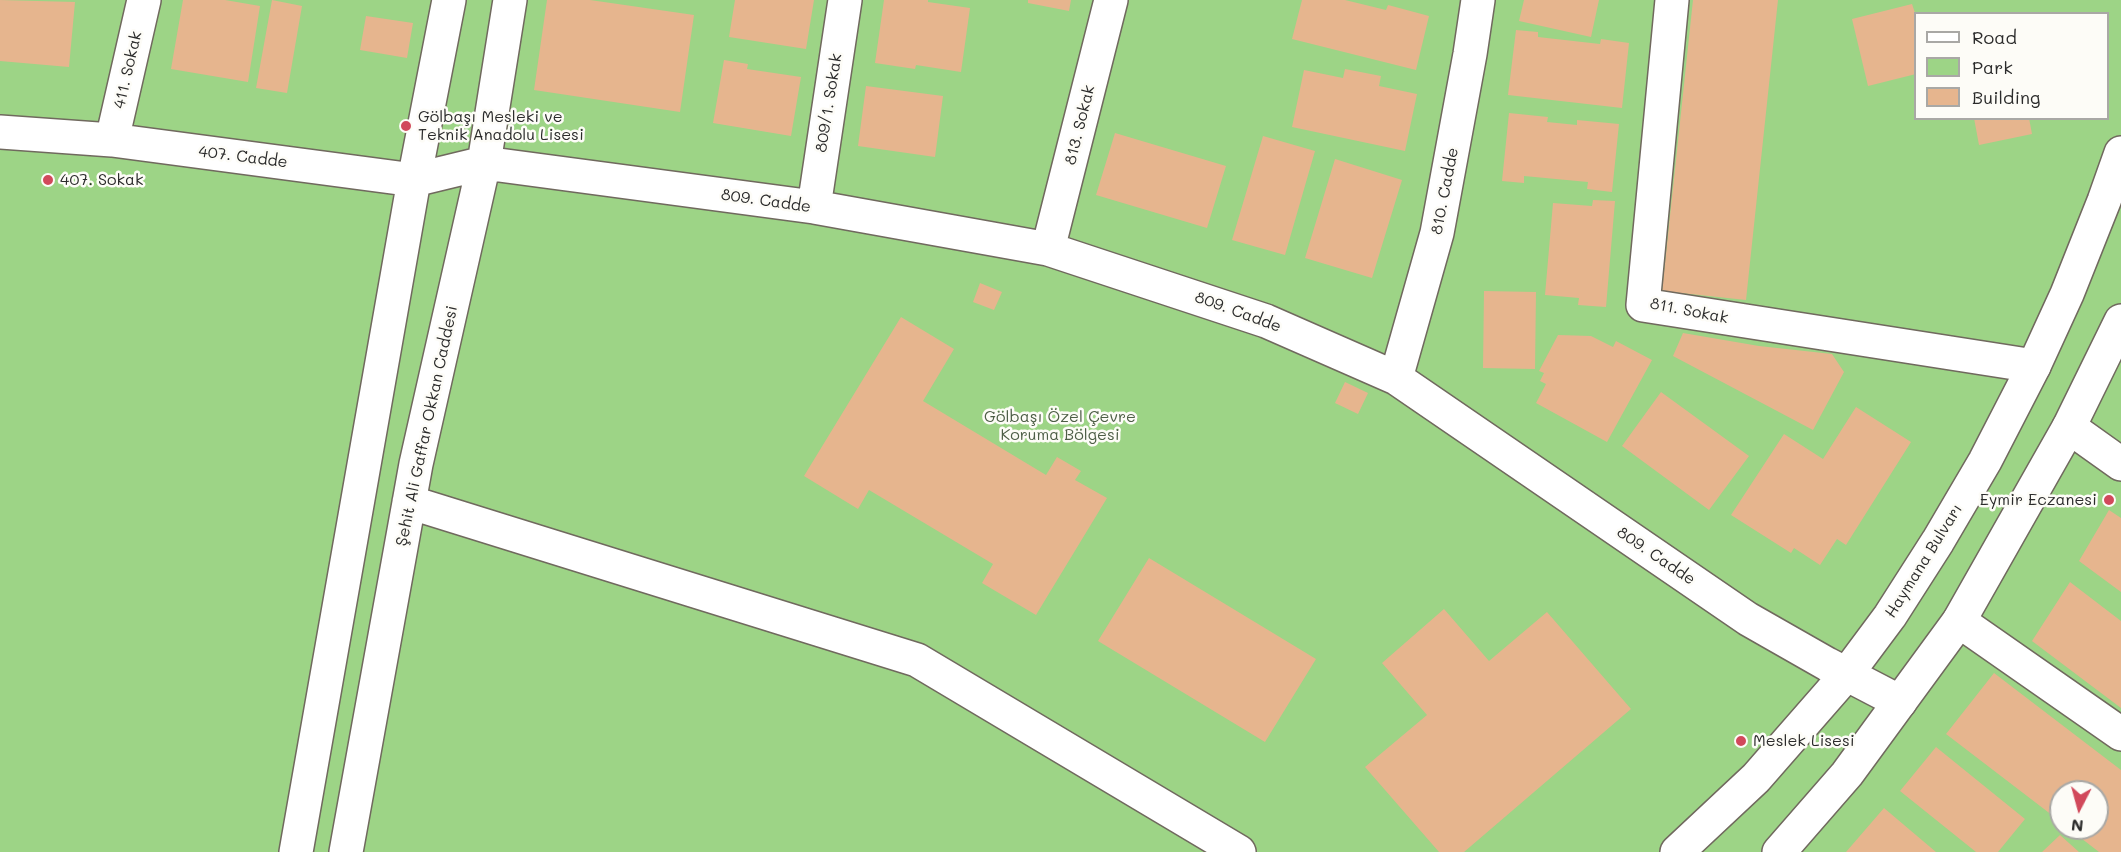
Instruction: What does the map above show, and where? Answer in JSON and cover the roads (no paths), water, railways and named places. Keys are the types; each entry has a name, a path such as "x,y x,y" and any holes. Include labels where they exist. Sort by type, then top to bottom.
{"main road":[{"name":"411. Sokak","path":"112,140 144,0"},
{"path":"296,852 414,180 448,0"},
{"name":"Şehit Ali Gaffar Okkan Caddesi","path":"346,852 409,501 484,163 510,0"},
{"name":"809/1. Sokak","path":"813,207 845,0"},
{"name":"813. Sokak","path":"1048,249 1111,0"},
{"name":"810. Cadde","path":"1396,378 1437,233 1478,0"},
{"name":"811. Sokak","path":"1672,0 1643,305 2034,366"},
{"name":"407. Cadde","path":"0,132 112,140 414,180 484,163"},
{"name":"Haymana Bulvarı","path":"1677,852 1756,778 1846,675 1890,616 1938,541 1985,461 2034,366 2067,294 2121,153"},
{"name":"809. Cadde","path":"484,163 813,207 1048,249 1266,321 1396,378 1748,619 1846,675 1900,702"},
{"path":"1779,852 1846,774 1959,621 2068,427 2121,321"},
{"path":"2068,427 2121,464"},
{"path":"409,501 917,660 1239,852"},
{"path":"1959,621 2121,734"}],"place":[{"name":"Gölbaşı Mesleki ve Teknik Anadolu Lisesi","path":"406,126"},
{"name":"407. Sokak","path":"48,180"},
{"name":"Eymir Eczanesi","path":"2109,500"},
{"name":"Meslek Lisesi","path":"1741,741"}],"park label":[{"name":"Gölbaşı Özel Çevre Koruma Bölgesi","path":"1060,426"}]}
